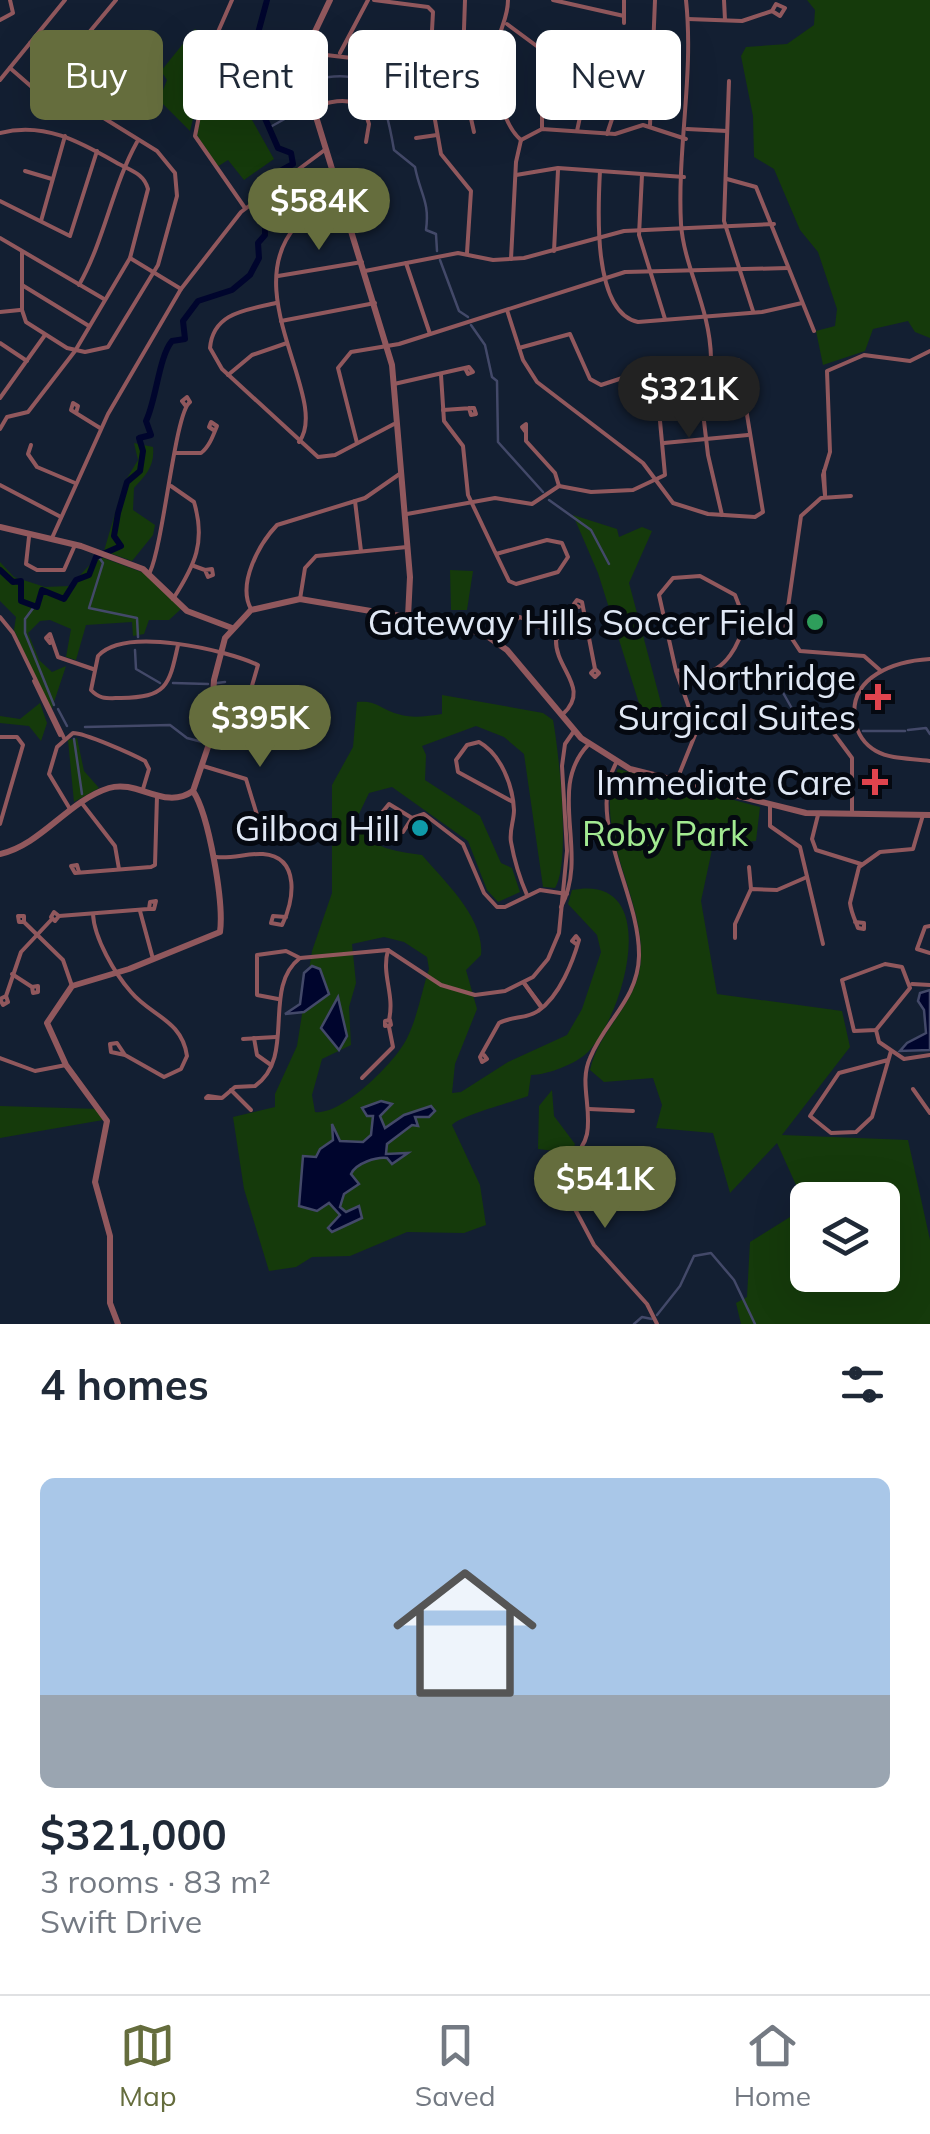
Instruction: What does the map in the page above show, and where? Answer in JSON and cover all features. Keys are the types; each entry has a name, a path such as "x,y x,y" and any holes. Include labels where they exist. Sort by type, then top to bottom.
{"street":[{"path":"0,20 13,13 10,0"},
{"path":"41,30 65,0"},
{"path":"91,30 116,0"},
{"path":"232,0 214,41 195,136 245,209"},
{"path":"318,30 330,0"},
{"path":"339,55 371,0 430,8 433,30"},
{"path":"464,30 465,0"},
{"path":"508,0 507,24 497,44 496,78 511,129 522,140"},
{"path":"554,0 624,20 624,0"},
{"path":"650,126 655,0"},
{"path":"686,0 687,129 681,228 708,316 711,358"},
{"path":"724,0 724,20"},
{"path":"688,19 747,20 772,11"},
{"path":"507,24 536,46"},
{"path":"0,80 30,43"},
{"path":"328,54 348,56"},
{"path":"576,132 589,76 605,65 618,70 623,80 607,134"},
{"path":"10,68 33,88 73,100 138,140 170,164 178,188 155,273 111,346 75,351 26,322 22,310 22,252"},
{"path":"729,81 725,226 754,313"},
{"path":"328,103 339,100 356,104 369,120 366,142"},
{"path":"315,120 388,347 408,548 408,617"},
{"path":"435,120 442,159 471,190 467,253"},
{"path":"470,120 474,132"},
{"path":"542,120 542,129"},
{"path":"522,140 542,129 607,134 650,126 686,139"},
{"path":"687,129 729,131"},
{"path":"0,133 26,130 65,136 143,178 148,189 130,258 75,351 28,412 7,418 0,429"},
{"path":"416,138 437,135"},
{"path":"40,221 65,136"},
{"path":"79,285 104,236 124,167 138,140"},
{"path":"510,260 522,140"},
{"path":"50,541 100,428 181,289 245,209 326,149"},
{"path":"0,201 64,236 72,234 98,151"},
{"path":"516,175 558,168 684,177"},
{"path":"554,250 558,168"},
{"path":"25,170 52,178"},
{"path":"600,172 596,238 607,278 627,318 754,313 802,303"},
{"path":"642,175 638,230 664,319"},
{"path":"727,179 754,184 774,224 814,330"},
{"path":"299,442 307,420 276,302 277,276 286,242 296,226 347,212"},
{"path":"277,276 467,253 510,260 638,230 774,224"},
{"path":"0,238 105,300"},
{"path":"130,258 181,289"},
{"path":"406,263 430,334"},
{"path":"357,443 339,364 351,352 388,347 607,278 650,270 788,268"},
{"path":"22,285 90,326"},
{"path":"276,302 229,316 214,328 210,352 228,375 315,456 326,458 398,424"},
{"path":"281,320 375,303"},
{"path":"0,312 22,310"},
{"path":"507,310 520,348 537,382 643,463 682,509 756,517 763,512 738,360 696,360 601,385 590,379 570,334 520,348"},
{"path":"0,398 46,335"},
{"path":"0,343 27,361"},
{"path":"228,375 252,355 287,343"},
{"path":"825,497 824,470 830,453 827,372 864,356 910,361 930,351"},
{"path":"696,360 706,439 722,515"},
{"path":"394,384 465,368"},
{"path":"405,514 498,498 532,504 559,486 594,492 633,490 657,481 666,470 654,368"},
{"path":"440,375 443,410 449,432 463,446 472,504 496,554 509,581 516,584 558,572 568,557 562,544 550,540 496,554"},
{"path":"150,572 171,486 184,405"},
{"path":"443,410 468,408"},
{"path":"0,412 7,418"},
{"path":"76,413 100,428"},
{"path":"176,453 201,454 215,431"},
{"path":"526,432 528,444 556,475 559,486"},
{"path":"664,443 748,435"},
{"path":"31,445 29,457 34,464 75,483"},
{"path":"251,610 245,595 249,576 277,524 355,501 401,472"},
{"path":"0,484 61,517"},
{"path":"171,486 186,492 196,508 201,544 194,566 174,599"},
{"path":"851,496 825,497 809,505 798,524 786,633 800,651 860,655 881,671"},
{"path":"355,501 361,551"},
{"path":"0,527 29,538 75,544 150,572 187,612 232,628"},
{"path":"29,538 26,564 37,570 64,570 75,544"},
{"path":"300,599 306,568 313,557 408,548"},
{"path":"194,566 206,570"},
{"path":"676,670 699,673 718,667 733,650 744,625 738,598 700,576 673,578 659,595 676,670 697,730 676,782"},
{"path":"0,854 24,844 81,802 114,787 178,799 193,790 204,766 220,654 232,628 251,610 300,599 471,630 499,644 574,731 616,764 770,806 818,815 926,815 913,849 901,854 883,851 862,864 850,900 856,922"},
{"path":"580,607 595,669"},
{"path":"499,644 510,622 520,617 557,636"},
{"path":"0,618 3,628 13,633 64,738"},
{"path":"562,715 572,705 575,690 556,652 557,636 568,624 584,618"},
{"path":"178,645 167,682 150,696 96,696 90,685 99,653 110,647 149,642 178,645 256,663 254,692 244,700 212,702"},
{"path":"50,643 58,658 93,669"},
{"path":"930,659 905,661 881,671 864,686 856,700 860,735 881,753 930,761"},
{"path":"832,717 832,731 852,758 853,816"},
{"path":"280,999 256,995 256,956 263,951 286,951 300,958 388,950 459,992 491,994 524,983 552,954 568,840 562,766 566,744 574,731"},
{"path":"70,809 50,776 55,750 64,738 87,734 110,749 143,760 149,769 142,792"},
{"path":"0,737 17,737 23,743 0,824"},
{"path":"513,802 471,782 457,770 456,760 468,745 482,743 506,775 513,802 510,838 527,895"},
{"path":"563,893 574,853 569,784 574,762 588,745"},
{"path":"616,764 606,784 604,805 636,914 639,961 632,994 589,1059 585,1083 588,1128 581,1150 561,1170 559,1182 594,1245 647,1304 657,1324"},
{"path":"204,766 246,779 257,816"},
{"path":"118,1324 110,1304 110,1236 95,1182 108,1129 102,1108 66,1065 47,1026 72,986 120,972 220,932 212,860 202,808 193,790"},
{"path":"79,872 156,864 157,796"},
{"path":"81,802 115,846 120,869"},
{"path":"412,818 403,832 380,826 376,820 389,804 412,818 428,816 460,841 484,894 497,907 505,908 540,890 563,893"},
{"path":"770,806 770,826 800,847 823,944"},
{"path":"818,815 812,842 816,850 862,864"},
{"path":"212,860 264,854 282,862 292,885 286,917"},
{"path":"735,938 736,920 752,889 749,867"},
{"path":"752,889 777,890 808,876"},
{"path":"6,996 21,952 52,919 150,909"},
{"path":"140,910 154,959"},
{"path":"93,914 95,932 133,994 176,1028 187,1052 181,1070 164,1077 125,1055"},
{"path":"24,922 63,960 72,986"},
{"path":"930,926 925,927 918,949 930,954"},
{"path":"484,1055 498,1023 542,1007 576,958 576,944"},
{"path":"362,1078 392,1047 392,996 383,967 388,950"},
{"path":"222,1098 231,1090 259,1084 270,1065 286,973 300,958"},
{"path":"876,1030 852,1028 844,978 894,964 902,967 912,984"},
{"path":"12,974 32,986"},
{"path":"524,983 542,1007"},
{"path":"912,984 930,984"},
{"path":"876,1030 912,984"},
{"path":"876,1030 879,1042 892,1052 910,1060 930,1055"},
{"path":"243,1039 276,1037"},
{"path":"254,1038 257,1055 270,1065"},
{"path":"888,1060 839,1073 810,1116 831,1133 855,1133 872,1118 892,1052"},
{"path":"0,1058 32,1070 66,1065"},
{"path":"231,1090 251,1110"},
{"path":"913,1090 930,1113"},
{"path":"589,1109 633,1111"}],"green space":[{"path":"807,0 930,0 930,338 915,332 908,321 873,329 865,351 823,365 816,331 835,326 837,309 818,252 800,230 774,169 754,157 753,116 741,56 746,47 787,44 814,25 815,10"},
{"path":"183,44 183,120 193,120 190,131 163,104 167,80 163,69"},
{"path":"200,120 252,120 274,159 244,180 228,160 217,167 197,135"},
{"path":"134,443 153,447 153,460 134,488 133,510 155,525 153,535 132,561 104,551 124,483 138,460"},
{"path":"573,515 617,529 619,537 642,527 652,531 629,583 665,718 643,716 598,573"},
{"path":"98,556 144,573 181,609 169,620 149,620 144,634 133,636 132,622 86,625 76,660 66,657 71,629 50,620 40,621 28,633 39,660 52,672 66,666 51,711 14,630 16,617 0,601 0,562 14,577 45,587 70,586"},
{"path":"450,570 473,571 467,610 451,610"},
{"path":"442,695 543,713 553,720 563,832 560,875 555,888 543,887 524,754 504,737 476,726 422,746 426,755 425,780 480,816 501,863 512,868 520,892 498,902 487,890 468,841 392,787 369,793 358,816 374,842 391,850 422,855 461,901 477,927 481,955 466,970 477,1009 455,1064 452,1093 461,1092 508,1062 567,1035 582,1009 601,952 597,935 568,904 572,890 601,890 619,902 627,923 628,950 614,1008 588,1052 561,1068 531,1075 528,1096 452,1125 480,1185 486,1225 464,1233 407,1232 350,1256 312,1257 296,1267 269,1271 244,1189 233,1117 275,1107 275,1094 297,1046 312,951 332,893 332,785 353,747 357,702 409,716 442,714","holes":["384,937 404,942 427,957 429,969 408,1036 393,1059 354,1096 326,1111 315,1112 312,1095 322,1059 351,1045 349,1007 356,983 352,944"]},
{"path":"40,703 47,723 41,741 29,726 0,723 0,716 20,719"},
{"path":"77,738 84,771 99,788 74,802 68,740"},
{"name":"Roby Park","path":"618,769 760,807 756,841 713,845 701,901 717,994 842,1011 850,1047 782,1135 908,1140 930,1240 930,1324 741,1324 736,1303 747,1297 750,1242 790,1217 790,1292 900,1292 900,1182 795,1182 777,1143 730,1193 713,1133 656,1128 662,1105 653,1078 604,1082 590,1070 601,1041 633,989 641,958 635,910 610,814 611,791"},
{"path":"552,1090 554,1116 575,1144 572,1153 538,1149 539,1106"},
{"path":"0,1106 99,1109 103,1120 0,1138"}],"water":[{"path":"312,966 320,969 329,994 304,1012 285,1014 300,1004 304,973"},
{"path":"930,990 930,1050 900,1051 926,1033 924,1010 918,1001 920,993"},
{"path":"338,997 347,1036 339,1050 321,1028"},
{"path":"381,1101 392,1104 380,1116 385,1128 404,1115 431,1106 435,1111 429,1117 415,1117 418,1126 412,1125 387,1144 386,1154 408,1153 392,1164 387,1158 377,1159 354,1170 351,1174 359,1184 344,1194 340,1207 346,1212 359,1206 362,1218 332,1232 328,1228 340,1215 329,1203 317,1211 299,1206 303,1156 316,1157 333,1140 332,1124 340,1141 363,1142 371,1135 373,1116 367,1116 362,1108"}],"waterway":[{"path":"0,570 13,582 21,581 21,601 37,607 42,590 64,599 76,580 89,575 96,557 121,546 114,536 118,513 127,482 140,471 143,451 139,438 151,435 146,421 168,348 172,341 185,339 183,321 198,301 232,290 250,275 259,258 258,243 265,235 265,225 280,214 291,189 282,170 293,164 291,153 278,148 257,100 265,75 251,59 267,0"},
{"path":"328,78 363,81 380,99 394,150 415,167 426,204 426,230 436,234 437,251"},
{"path":"272,126 283,120"},
{"path":"440,260 459,311 468,317"},
{"path":"471,325 485,345 492,377 497,381 498,442 543,492"},
{"path":"549,500 591,530 609,564"},
{"path":"98,556 103,563 89,608 137,618 138,637"},
{"path":"34,607 25,619 25,633 54,705"},
{"path":"135,650 136,669 160,683"},
{"path":"217,683 225,682"},
{"path":"777,682 799,721 828,725"},
{"path":"173,683 208,684"},
{"path":"58,709 67,726"},
{"path":"85,727 170,725 187,738 206,743"},
{"path":"834,726 854,730"},
{"path":"908,730 926,728 930,734"},
{"path":"863,731 905,731"},
{"path":"74,739 82,794"},
{"path":"212,744 220,746"},
{"path":"657,1315 680,1286 694,1256 711,1253 734,1280 755,1324"},
{"path":"634,1324 642,1317 652,1319"}],"place":[{"name":"Gateway Hills Soccer Field","path":"815,622"},
{"name":"Northridge Surgical Suites","path":"878,697"},
{"name":"Immediate Care","path":"875,782"},
{"name":"Gilboa Hill","path":"420,828"}]}
